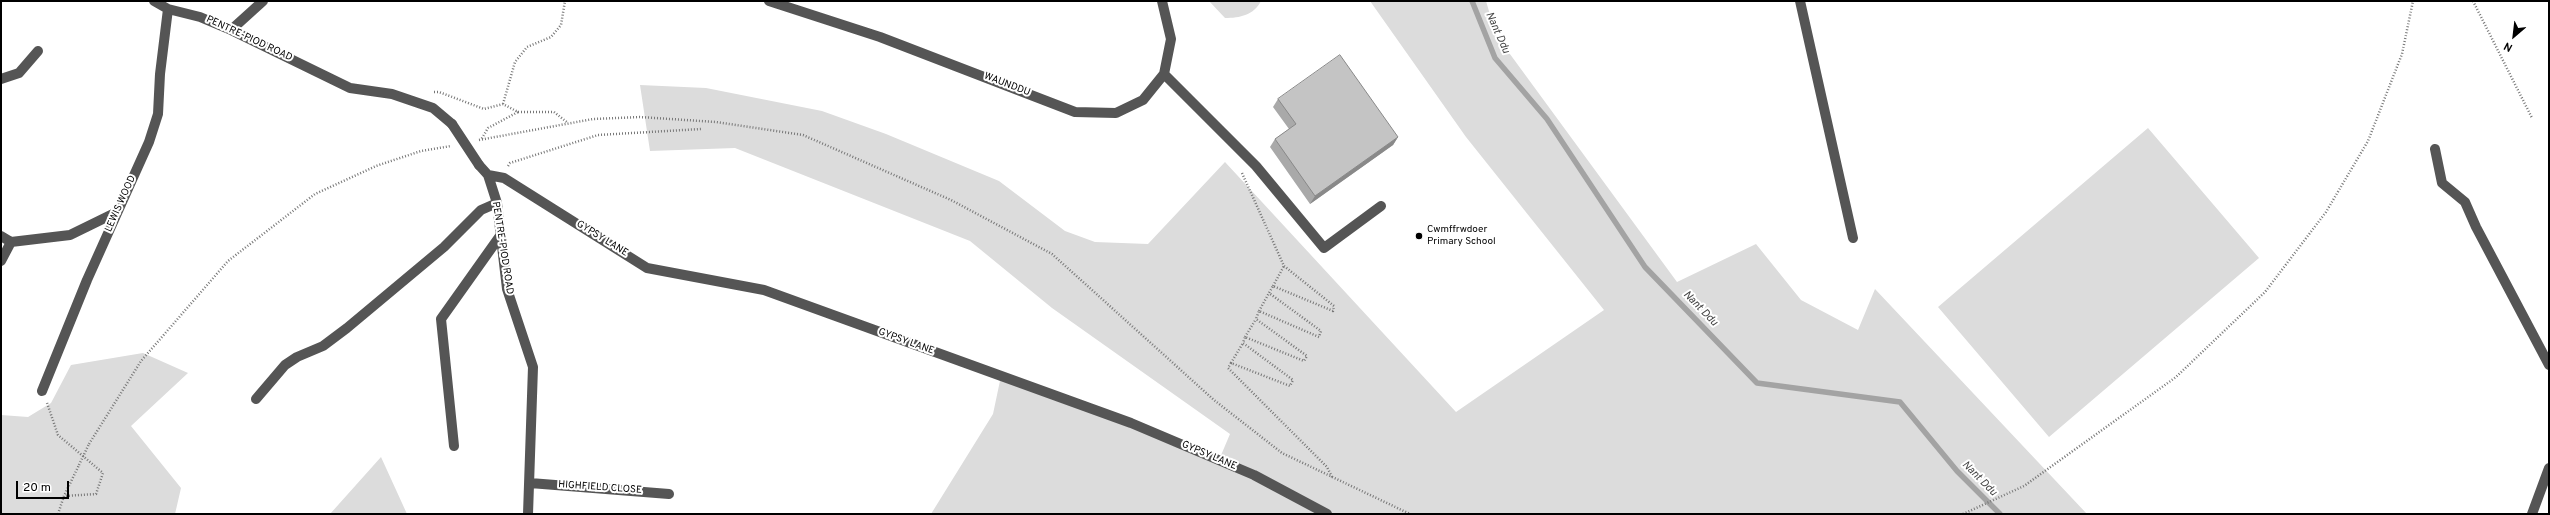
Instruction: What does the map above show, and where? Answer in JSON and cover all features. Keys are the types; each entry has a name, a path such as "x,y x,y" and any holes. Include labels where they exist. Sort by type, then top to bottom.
{"street":[{"name":"PENTRE-PIOD ROAD","path":"154,1 168,9 200,17 231,30 350,88 392,94 433,108 452,124 488,175 496,203 507,289 533,367 528,514"},
{"path":"231,30 263,1"},
{"name":"WAUNDDU","path":"769,1 880,37 1075,112 1116,113 1142,100 1164,74 1171,39 1162,1"},
{"path":"1800,1 1853,238"},
{"name":"LEWIS WOOD","path":"42,391 117,212 149,142 158,114 160,74 168,9"},
{"path":"1,79 19,73 38,51"},
{"path":"1164,74 1256,166 1324,248 1381,206"},
{"path":"2436,149 2442,182 2465,202 2476,227 2549,365"},
{"name":"GYPSY LANE","path":"488,175 499,177 647,268 764,290 1130,423 1254,475 1327,514"},
{"path":"256,399 285,366 297,357 323,346 347,328 444,247 481,210 496,203"},
{"path":"1,236 10,242 70,235 117,212"},
{"path":"454,446 441,319 500,236"},
{"path":"1,261 10,242"},
{"path":"2532,514 2549,468"},
{"name":"HIGHFIELD CLOSE","path":"530,483 670,494"}],"path":[{"path":"503,104 515,62 527,47 551,37 561,25 564,1"},
{"path":"1963,514 2024,486 2176,377 2265,292 2326,212 2368,141 2402,54 2413,1"},
{"path":"2474,1 2532,118"},
{"path":"432,92 439,92 484,109 503,104 518,112 554,112 568,123"},
{"path":"481,140 488,128 518,112"},
{"path":"473,142 593,119 640,117 716,122 803,135 951,200 1052,254 1214,400 1282,453 1410,514"},
{"path":"499,177 510,163 598,135 701,129"},
{"path":"58,514 64,496 89,444 140,361 228,261 315,194 376,166 421,151 458,144"},
{"path":"1242,172 1284,266 1334,306 1333,311 1273,286"},
{"path":"1284,266 1228,368 1326,467 1332,477"},
{"path":"1259,311 1319,337 1322,331 1269,293"},
{"path":"1245,337 1304,361 1307,356 1256,318"},
{"path":"1231,363 1290,386 1293,380 1243,342"},
{"path":"42,391 58,436 103,473 96,494 64,496"}],"shaded area":[{"path":"1209,1 1261,1 1255,10 1246,15 1225,18"},
{"path":"1370,1 1486,1 1496,35 1677,282 1756,244 1801,300 1858,330 1875,289 2087,514 931,514 993,414 1001,376 1219,460 1230,434 1052,308 970,241 735,148 650,151 640,85 706,88 822,111 886,134 999,181 1065,231 1095,242 1148,244 1225,162 1456,412 1604,310 1466,137"},
{"path":"2148,128 2259,258 2049,437 1938,307"},
{"path":"143,353 188,373 131,426 181,488 175,514 1,514 1,415 28,417 51,403 71,365"},
{"path":"381,457 407,514 330,514"}],"building":[{"path":"1340,55 1398,137 1315,196 1275,139 1296,124 1278,99"}],"waterway":[{"name":"Nant Ddu","path":"1472,1 1495,58 1547,119 1645,267 1757,383 1900,402 1957,471 2000,514"}],"place":[{"name":"Cwmffrwdoer Primary School","path":"1419,236"}]}
